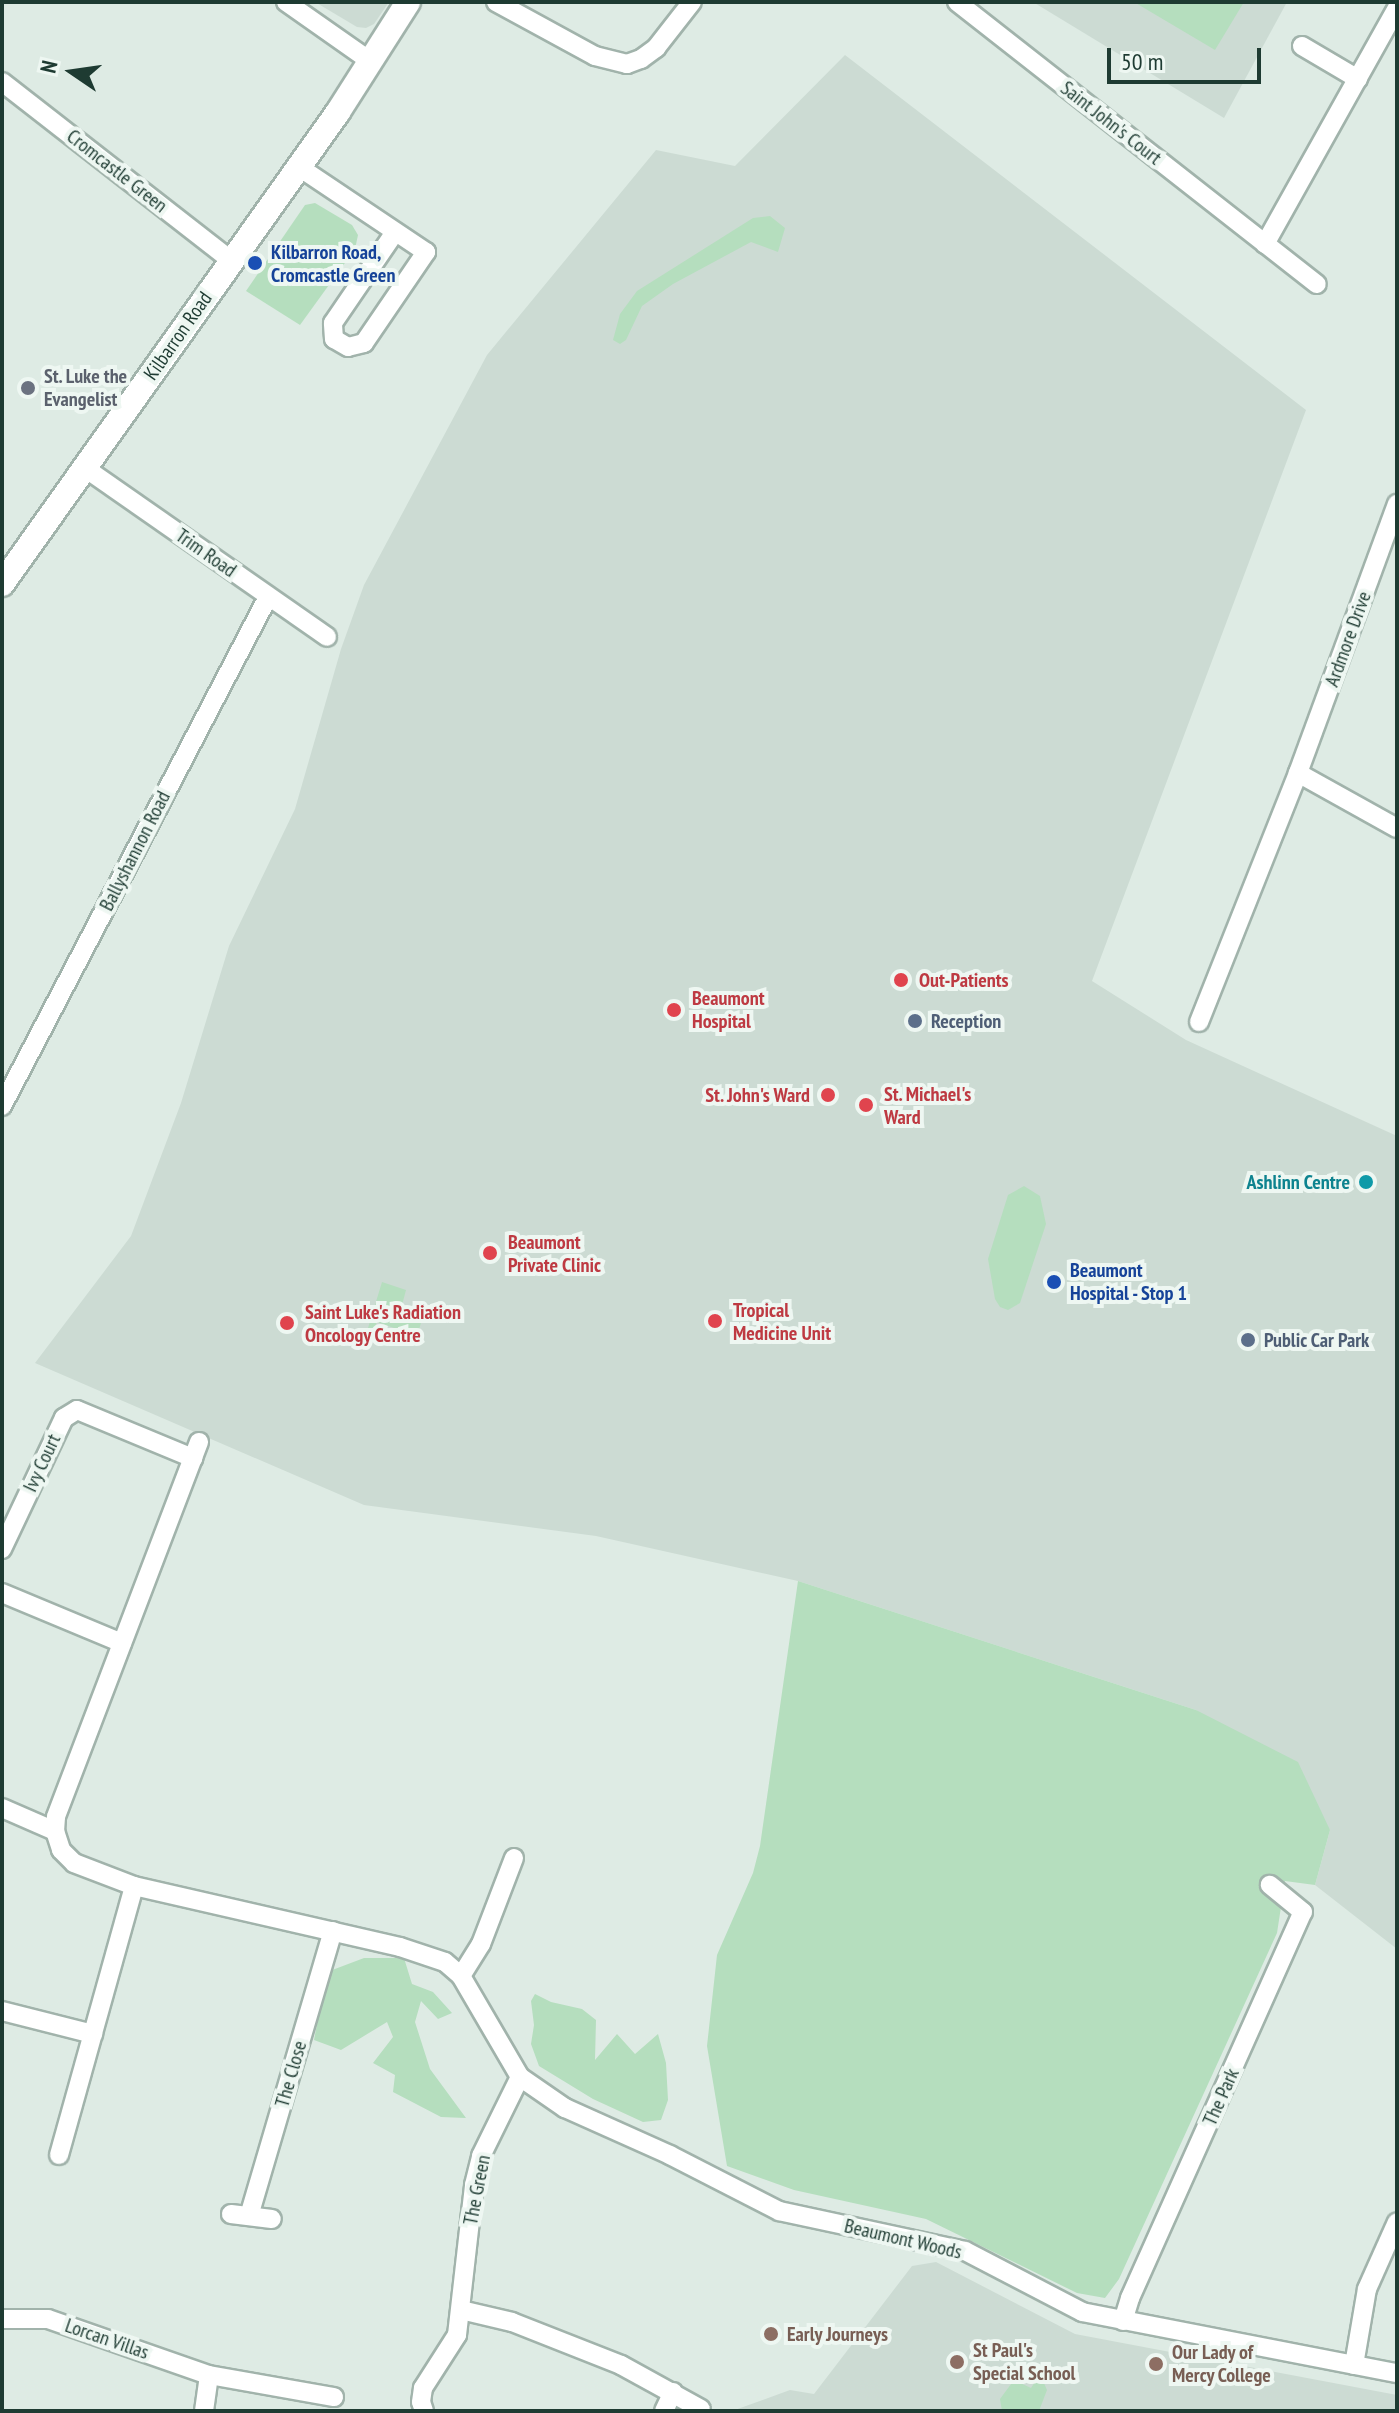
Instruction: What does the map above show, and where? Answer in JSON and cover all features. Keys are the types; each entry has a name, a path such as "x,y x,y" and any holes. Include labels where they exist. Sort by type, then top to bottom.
{"street":[{"path":"286,2 370,61"},
{"name":"Kilbarron Road","path":"2,584 299,167 408,2"},
{"path":"496,2 595,56 627,64 656,48 692,2"},
{"name":"Saint John's Court","path":"957,2 1317,284"},
{"path":"1265,244 1397,8"},
{"path":"1302,46 1358,79"},
{"name":"Cromcastle Green","path":"2,82 232,261"},
{"path":"299,167 426,252 364,343 348,347 334,339 333,323 395,232"},
{"name":"Trim Road","path":"85,468 327,637"},
{"name":"Ardmore Drive","path":"1199,1022 1298,773 1397,504"},
{"name":"Ballyshannon Road","path":"2,1106 268,597"},
{"path":"1298,773 1397,828"},
{"name":"Ivy Court","path":"2,1549 64,1418 77,1410 196,1450 56,1817 55,1831"},
{"path":"2,1593 122,1643"},
{"path":"2,1808 55,1831 61,1850 74,1863 134,1886 400,1947 445,1962 461,1976 520,2077"},
{"path":"461,1976 481,1944 514,1858"},
{"name":"The Park","path":"1123,2321 1130,2298 1303,1912 1270,1885"},
{"path":"59,2155 134,1886"},
{"name":"The Close","path":"272,2219 240,2215 333,1931"},
{"path":"2,2011 93,2034"},
{"name":"Beaumont Woods","path":"520,2077 565,2108 670,2155 779,2211 965,2251 1082,2312 1397,2373"},
{"name":"The Green","path":"424,2411 421,2402 423,2388 457,2335 474,2185 481,2156 520,2077"},
{"path":"1354,2365 1367,2289 1397,2222"},
{"path":"461,2310 526,2328 621,2365 701,2409"},
{"name":"Lorcan Villas","path":"2,2319 48,2319 209,2375 334,2397"},
{"path":"204,2411 209,2375"},
{"path":"664,2411 673,2392"}],"shaded area":[{"path":"315,2 389,2 374,24 366,28 357,27"},
{"path":"1033,2 1287,2 1224,118"},
{"name":"Beaumont Hospital","path":"845,55 1306,410 1092,981 1186,1040 1397,1136 1397,1949 1315,1885 1330,1830 1196,1710 798,1581 596,1536 364,1505 35,1363 131,1236 181,1103 229,946 295,809 341,649 364,585 487,355 656,150 735,166"},
{"name":"St Paul's Special School","path":"936,2262 1075,2334 1397,2395 1397,2411 732,2411 790,2390 814,2394 912,2266"}],"green space":[{"path":"1134,2 1244,2 1215,50"},
{"path":"315,203 352,225 358,235 355,249 300,325 246,291 305,205"},
{"path":"770,216 785,228 778,252 751,242 673,284 642,306 626,340 620,344 613,340 620,314 637,291 753,218"},
{"path":"1024,1186 1040,1196 1046,1224 1020,1303 1008,1310 1000,1307 995,1299 988,1259 1008,1195"},
{"path":"382,1282 406,1290 401,1309 423,1316 418,1333 409,1331 406,1340 392,1336 394,1328 377,1322 374,1329 368,1328"},
{"path":"798,1581 1196,1710 1298,1762 1330,1830 1315,1885 1285,1881 1277,1933 1119,2279 1105,2298 1077,2293 926,2219 794,2190 727,2166 707,2046 717,1955 753,1873 760,1846"},
{"path":"364,1958 404,1958 412,1984 433,1992 452,2013 438,2019 421,2001 415,2022 430,2069 466,2118 441,2117 393,2092 395,2075 373,2063 393,2037 387,2022 341,2050 314,2040 327,1972"},
{"path":"535,1994 551,2002 582,2009 596,2020 595,2060 617,2034 635,2054 658,2034 666,2063 668,2100 661,2120 643,2122 593,2099 539,2066 531,2044 534,2025 531,2001"},
{"path":"1040,2374 1047,2390 1039,2411 1002,2411 1000,2399 1014,2380 1031,2388"}],"place":[{"name":"Kilbarron Road, Cromcastle Green","path":"255,263"},
{"name":"St. Luke the Evangelist","path":"28,388"},
{"name":"Out-Patients","path":"901,980"},
{"name":"Beaumont Hospital","path":"674,1010"},
{"name":"Reception","path":"915,1021"},
{"name":"St. John's Ward","path":"828,1095"},
{"name":"St. Michael's Ward","path":"866,1105"},
{"name":"Ashlinn Centre","path":"1366,1182"},
{"name":"Beaumont Private Clinic","path":"490,1253"},
{"name":"Beaumont Hospital - Stop 1","path":"1054,1282"},
{"name":"Tropical Medicine Unit","path":"715,1321"},
{"name":"Saint Luke's Radiation Oncology Centre","path":"287,1323"},
{"name":"Public Car Park","path":"1248,1340"},
{"name":"Early Journeys","path":"771,2334"},
{"name":"St Paul's Special School","path":"957,2362"},
{"name":"Our Lady of Mercy College","path":"1156,2364"}]}
